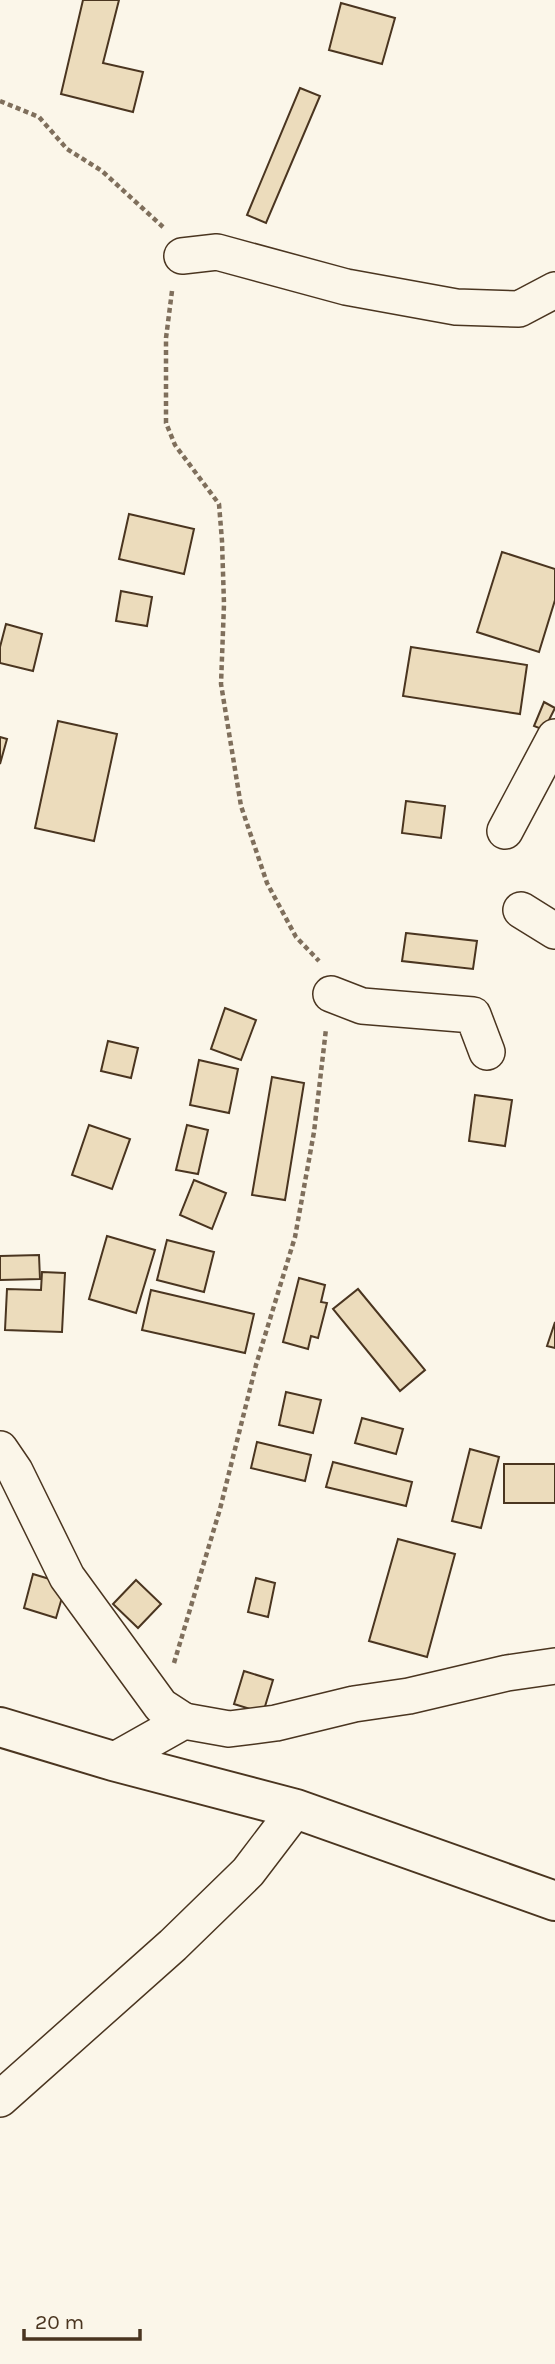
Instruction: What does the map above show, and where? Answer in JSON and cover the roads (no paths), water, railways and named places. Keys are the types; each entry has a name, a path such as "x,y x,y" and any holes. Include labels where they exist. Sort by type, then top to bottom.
{"highway":[{"path":"0,1727 113,1761 296,1809 555,1901"}],"street":[{"path":"182,256 217,252 346,287 456,307 519,309 555,290"},
{"path":"505,831 555,737"},
{"path":"521,910 555,931"},
{"path":"331,994 362,1006 472,1015 487,1052"},
{"path":"0,1449 15,1471 67,1577 172,1714 229,1729 276,1723 354,1704 409,1696 507,1673 555,1666"},
{"path":"113,1761 172,1714"},
{"path":"0,2099 173,1945 248,1872 296,1809"}]}
